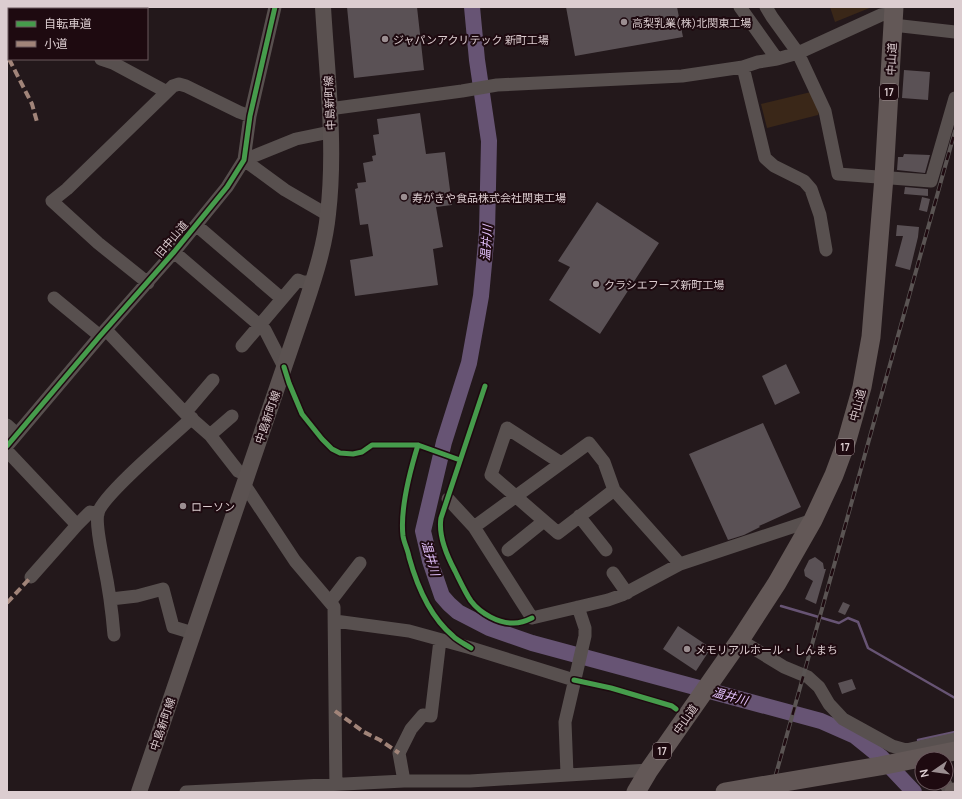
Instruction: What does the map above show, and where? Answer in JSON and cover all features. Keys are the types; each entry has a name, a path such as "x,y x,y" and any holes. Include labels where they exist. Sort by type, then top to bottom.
{"highway":[{"name":"中山道","path":"636,792 649,770 740,640 777,583 813,520 834,475 848,440 867,363 874,312 894,15"},
{"path":"725,792 872,768 955,751"}],"main road":[{"name":"中島新町線","path":"139,792 313,282 322,250 328,215 331,169 323,7"}],"street":[{"name":"旧中山道","path":"7,446 174,252 227,187 244,160 250,116 275,7"},
{"path":"740,7 777,59"},
{"path":"766,7 798,53 825,111 838,174 931,181 955,98"},
{"path":"329,109 496,85 682,76 743,66 798,53 881,15 894,15 955,32"},
{"path":"109,60 167,92"},
{"path":"743,66 765,158 774,166 804,182 811,189 820,215 826,250"},
{"path":"148,283 98,243 52,201 67,189 173,86 179,84 186,86 238,112 250,116"},
{"path":"244,160 296,139 330,132"},
{"path":"244,160 285,190 328,215"},
{"path":"196,225 281,298"},
{"path":"174,252 265,330 284,367"},
{"path":"242,346 281,298 298,280 303,282 313,282"},
{"path":"54,298 103,333 210,435 246,479 295,561 334,608 336,788"},
{"path":"114,635 111,599 99,537 98,514 104,502 189,416 213,380"},
{"path":"210,435 232,416"},
{"path":"7,425 17,434"},
{"path":"561,463 507,428 491,475 558,533 614,490"},
{"path":"474,527 589,443 604,462 614,490 680,564"},
{"path":"7,452 77,524"},
{"path":"448,499 474,527 532,618 608,600 627,593 680,564 813,520"},
{"path":"31,577 77,524 90,512 98,514"},
{"path":"580,516 606,550"},
{"path":"508,550 544,521"},
{"path":"330,602 360,563"},
{"path":"613,573 627,593"},
{"path":"111,599 137,596 163,589 173,627 194,633"},
{"path":"567,774 564,722 583,645 585,628 578,607"},
{"path":"335,622 409,631 574,679"},
{"path":"404,781 399,753 411,729 423,715 431,716 440,640"},
{"path":"740,640 784,667 808,678 819,687 829,704 843,719 892,746 914,754"},
{"path":"906,750 955,739"},
{"path":"186,792 336,788 404,781 470,781 649,770"}],"shaded area":[{"path":"830,7 872,7 835,22"},
{"path":"811,92 820,111 818,115 767,128 761,104"}],"building":[{"name":"ジャパンアクリテック 新町工場","path":"347,7 417,7 424,70 354,78"},
{"name":"高梨乳業(株)北関東工場","path":"566,7 677,7 683,37 575,56"},
{"path":"904,70 930,72 928,100 902,98"},
{"name":"寿がきや食品株式会社関東工場","path":"420,113 426,154 445,152 452,205 436,207 443,247 433,249 438,285 355,296 350,260 373,256 368,224 360,225 355,189 358,188 357,183 366,182 363,163 373,161 372,156 376,155 373,135 379,134 377,119"},
{"path":"904,154 930,155 925,173 897,170 898,157 903,157"},
{"path":"905,187 928,189 928,196 904,194"},
{"path":"922,197 930,199 927,212 919,210"},
{"name":"クラシエフーズ新町工場","path":"597,202 659,243 600,334 549,300 570,267 558,261"},
{"path":"897,225 919,227 910,270 895,266 903,236 896,236"},
{"path":"786,364 800,393 775,405 762,376"},
{"path":"763,423 801,507 759,526 760,527 744,535 728,540 689,454"},
{"path":"815,557 823,563 824,569 826,569 816,604 805,599 813,581 805,576 804,570 809,560"},
{"path":"843,602 850,605 845,615 838,612"},
{"name":"メモリアルホール・しんまち","path":"678,626 711,648 696,671 663,649"},
{"path":"852,679 856,689 842,694 838,683"}],"waterway":[{"name":"温井川","path":"472,7 477,60 489,141 487,232 481,296 469,363 444,442 423,531 430,561 442,596 458,612 489,628 532,643 821,721 855,736 881,757 914,792"},
{"path":"781,606 839,623 848,618 858,622 868,648 955,698"},
{"path":"918,740 955,732"},
{"path":"871,748 881,746"}],"railway":[{"path":"771,792 955,131"}],"marked path":[{"path":"10,60 32,104 37,122"},
{"path":"7,603 31,577"},
{"path":"335,711 364,732 380,740 399,753"}],"cycle path":[{"path":"7,446 100,336 174,252 227,187 244,160 250,116 275,7"},
{"path":"284,367 302,414 332,449 340,453 353,454 362,452 372,445 418,445 460,460"},
{"path":"485,386 441,518 440,525 442,539 449,559 465,590 471,601 479,610 496,620 508,623 517,623 532,618"},
{"path":"418,445 404,503 402,526 404,539 416,579 431,610 445,628 457,639 471,648"},
{"path":"574,680 611,688 672,706 676,709"}],"place":[{"name":"高梨乳業(株)北関東工場","path":"624,22"},
{"name":"ジャパンアクリテック 新町工場","path":"385,39"},
{"name":"寿がきや食品株式会社関東工場","path":"404,197"},
{"name":"クラシエフーズ新町工場","path":"596,284"},
{"name":"ローソン","path":"183,506"},
{"name":"メモリアルホール・しんまち","path":"687,649"}]}
